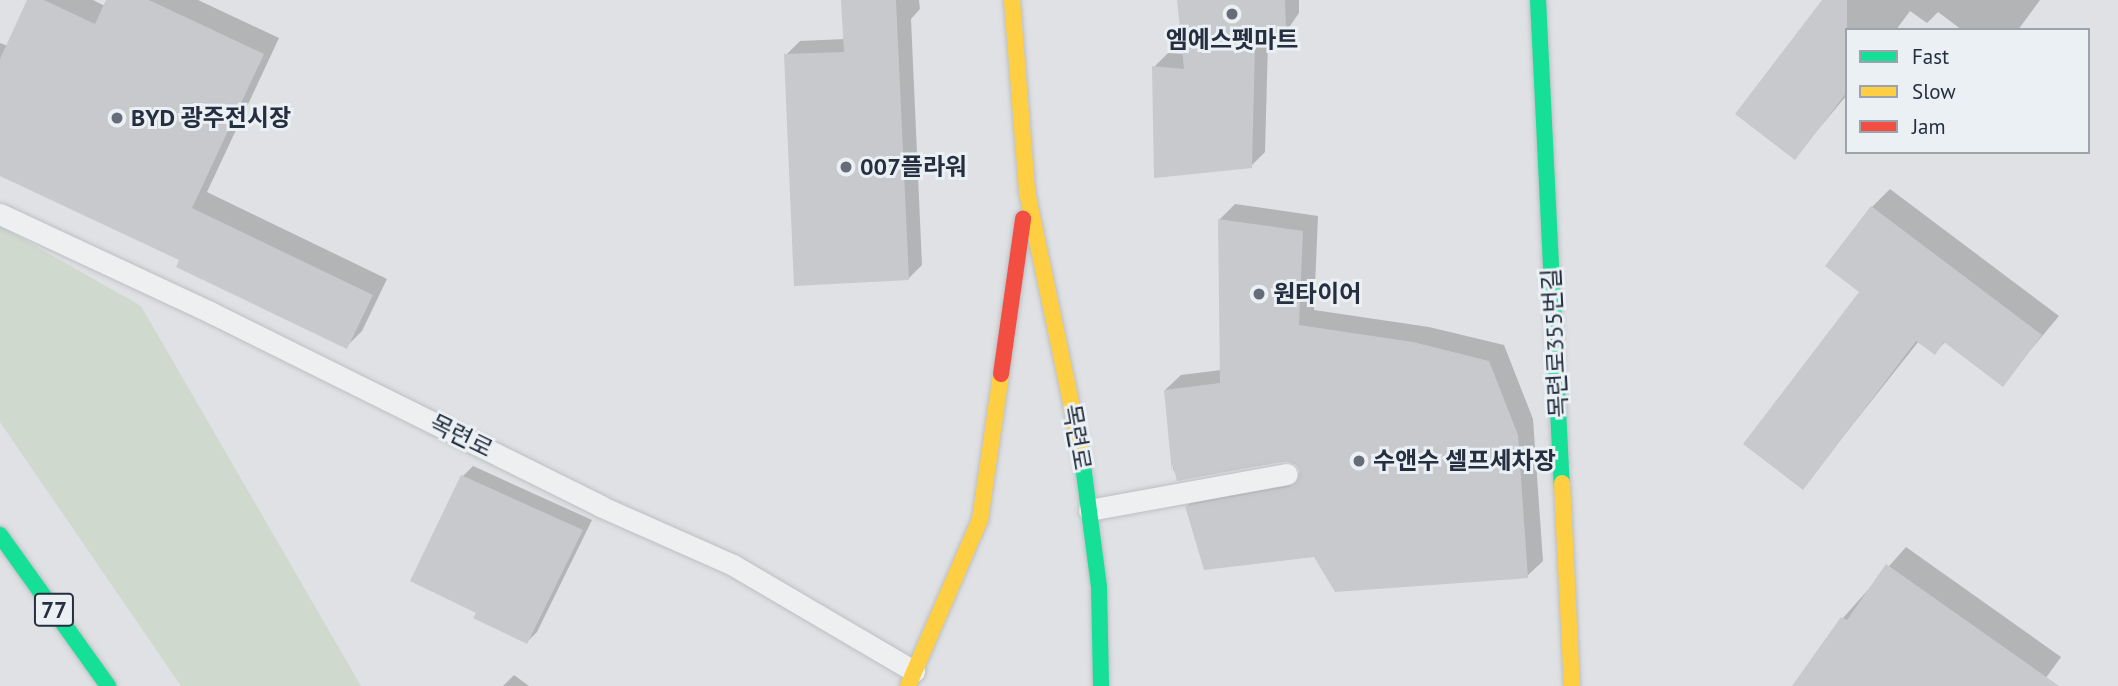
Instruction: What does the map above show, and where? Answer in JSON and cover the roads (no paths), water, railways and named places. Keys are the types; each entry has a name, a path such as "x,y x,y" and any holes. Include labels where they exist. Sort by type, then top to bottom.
{"main road":[{"name":"목련로","path":"1012,0 1027,192 1078,431 1099,587 1101,686"},
{"name":"목련로355번길","path":"1538,0 1572,686"},
{"name":"목련로","path":"911,679 980,520 1027,192"},
{"name":"77","path":"0,535 108,686"}],"lane":[{"name":"목련로","path":"0,214 210,312 600,506 733,565 911,679"},
{"path":"1089,510 1287,474"}],"place":[{"name":"엠에스펫마트","path":"1232,14"},
{"name":"BYD 광주전시장","path":"117,118"},
{"name":"007플라워","path":"846,167"},
{"name":"원타이어","path":"1259,294"},
{"name":"수앤수 셀프세차장","path":"1359,461"}]}
